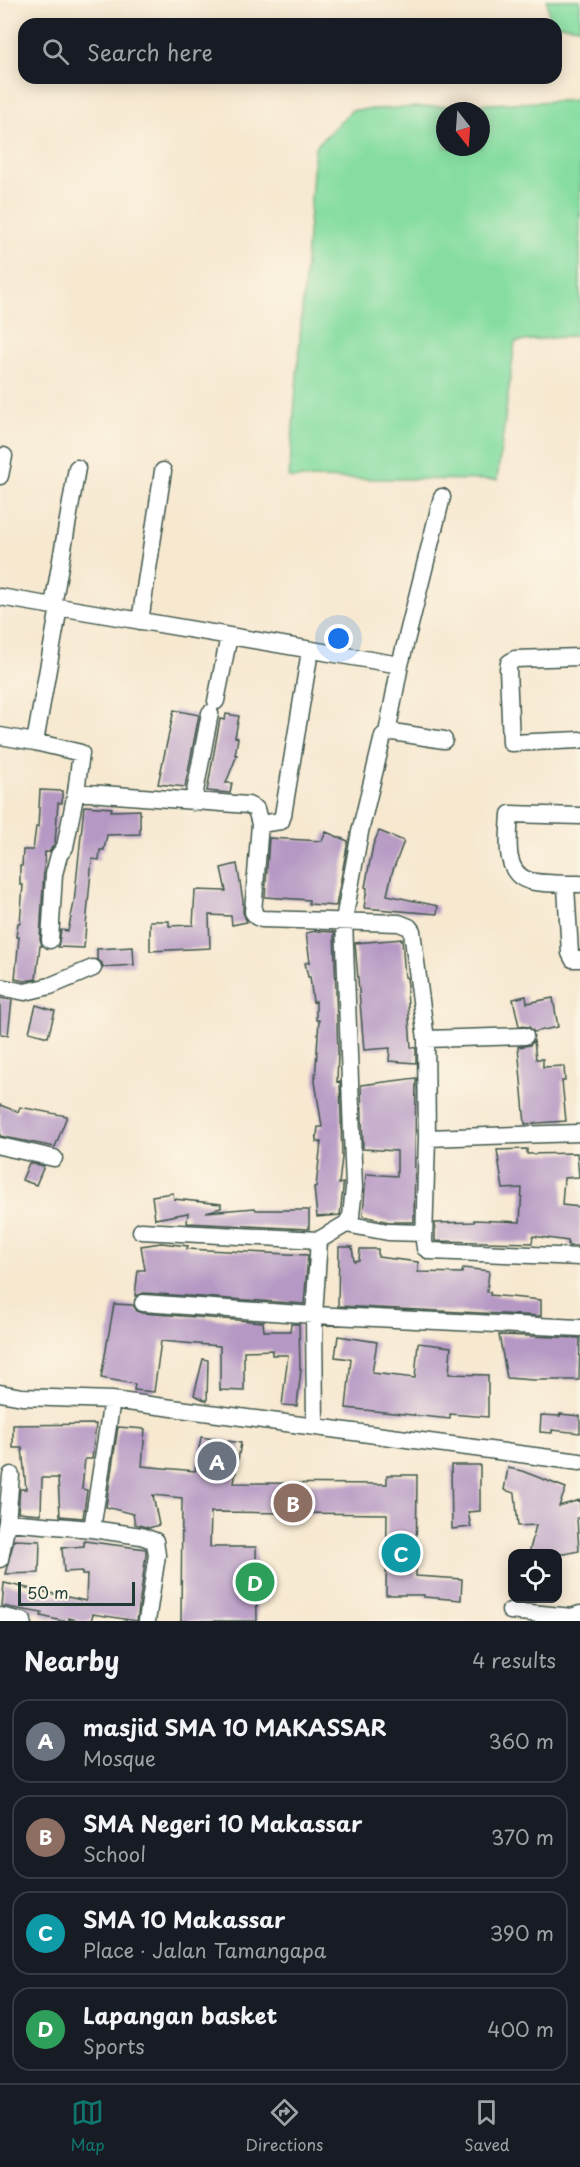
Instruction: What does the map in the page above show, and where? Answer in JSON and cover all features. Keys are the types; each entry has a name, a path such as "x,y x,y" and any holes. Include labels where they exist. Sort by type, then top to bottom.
{"street":[{"path":"0,476 4,456"},
{"path":"35,742 77,468"},
{"path":"140,621 163,471"},
{"path":"141,1231 319,1240 346,1224 351,1216 354,1188 344,920 360,832 381,743 387,733 400,665 442,497"},
{"path":"0,597 400,665"},
{"path":"193,802 229,636"},
{"path":"260,824 281,821 283,815 310,651"},
{"path":"580,657 515,659 508,663 511,743 580,740"},
{"path":"387,733 444,740"},
{"path":"0,736 81,753 65,847 59,855 54,874 50,940"},
{"path":"76,792 248,805 256,809 260,824 253,912 256,917 262,920 399,923 409,927 412,931 426,1039 427,1138 424,1245 429,1251 580,1257"},
{"path":"574,884 531,882 519,877 509,854 510,814 580,816"},
{"path":"574,884 566,886 570,953 573,959 580,959"},
{"path":"0,987 25,992 42,988 93,968"},
{"path":"426,1039 525,1036"},
{"path":"427,1138 580,1133"},
{"path":"0,1146 54,1158"},
{"path":"346,1224 388,1232 424,1233"},
{"path":"315,1427 314,1315 319,1240"},
{"path":"143,1303 314,1315 580,1328"},
{"path":"0,1393 22,1397 112,1400 580,1462"},
{"path":"92,1529 112,1400"},
{"path":"0,1559 7,1522 11,1475"},
{"path":"7,1522 92,1529 141,1536 155,1541 157,1556 147,1621"},
{"path":"510,1611 572,1617 580,1614"},
{"path":"0,1616 22,1621"}],"green space":[{"path":"547,0 580,0 580,27 562,25 562,18 549,18"},
{"path":"580,100 580,335 515,342 497,480 289,478 315,147 352,110 436,106 436,156 490,156 490,104"}],"building":[{"path":"174,710 199,715 185,787 158,784"},
{"path":"226,714 239,716 235,737 238,738 235,755 237,755 226,783 232,783 230,793 207,791 220,719 225,720"},
{"path":"40,790 62,791 62,803 58,803 55,843 49,852 45,852 40,939 42,946 40,946 36,979 25,981 15,979 19,937 16,937 18,923 20,923 23,885 20,885 20,866 22,866 23,850 33,850 36,827 38,827"},
{"path":"84,806 112,808 111,811 140,810 140,834 107,835 104,850 100,850 99,860 92,859 84,948 58,947 61,930 68,931 74,903"},
{"path":"379,831 404,841 392,873 387,895 438,906 437,914 364,908 367,888 365,887 373,845"},
{"path":"326,832 348,841 336,906 309,904 309,900 265,897 269,838 322,841"},
{"path":"237,864 243,912 247,922 232,925 231,916 209,915 210,948 150,951 150,921 169,921 169,926 193,925 195,890 226,891 221,868"},
{"path":"334,932 337,1082 340,1081 342,1157 339,1184 343,1183 340,1215 317,1217 314,1187 316,1187 321,1142 316,1142 318,1127 322,1127 315,1081 319,1020 316,1020 316,1001 313,1002 310,977 308,977 305,963 310,962 306,933"},
{"path":"402,939 405,977 408,986 411,1047 416,1048 416,1063 389,1061 390,1048 364,1050 355,943"},
{"path":"133,947 134,965 103,967 97,959 97,949"},
{"path":"526,996 527,1003 553,998 558,1027 534,1032 529,1027 519,1026 513,999"},
{"path":"0,998 12,1000 8,1035 0,1034"},
{"path":"36,1005 55,1011 48,1037 29,1032"},
{"path":"534,1041 536,1059 543,1059 543,1067 564,1066 565,1081 562,1081 566,1121 525,1124 518,1047 530,1045"},
{"path":"416,1078 414,1222 389,1222 363,1216 366,1174 397,1176 397,1151 363,1149 361,1085"},
{"path":"0,1105 18,1112 20,1107 67,1116 55,1147 0,1136"},
{"path":"527,1149 527,1154 577,1153 579,1177 564,1178 562,1205 580,1207 580,1246 568,1246 568,1241 533,1236 532,1243 435,1241 435,1223 474,1222 474,1220 520,1222 522,1188 503,1189 497,1150"},
{"path":"29,1163 44,1166 36,1185 22,1180"},
{"path":"173,1193 174,1199 221,1204 221,1208 206,1212 255,1208 256,1210 309,1210 309,1229 187,1223 188,1213 155,1219 152,1196"},
{"path":"161,1243 188,1246 187,1249 308,1255 304,1304 144,1293 135,1296 138,1270 145,1270 141,1246"},
{"path":"339,1247 352,1247 354,1261 359,1260 360,1249 378,1249 378,1257 418,1262 418,1272 462,1273 463,1268 489,1271 487,1292 490,1292 490,1295 541,1300 541,1316 338,1306"},
{"path":"114,1304 133,1305 137,1311 142,1313 263,1322 264,1331 290,1331 291,1324 299,1324 301,1369 297,1406 282,1405 288,1355 272,1355 272,1350 244,1351 244,1391 220,1390 220,1346 161,1341 154,1392 134,1390 135,1384 101,1378"},
{"path":"499,1335 580,1338 579,1380 507,1378"},
{"path":"338,1336 377,1342 372,1373 415,1378 418,1343 451,1347 449,1374 488,1375 488,1417 450,1414 450,1419 346,1408 351,1359 335,1357"},
{"path":"203,1359 208,1360 207,1401 194,1395"},
{"path":"560,1414 580,1416 580,1433 552,1430 552,1433 540,1432 541,1415 560,1416"},
{"path":"96,1424 92,1459 85,1459 82,1489 87,1490 83,1518 60,1516 58,1478 42,1478 41,1514 18,1512 20,1489 26,1489 22,1448 13,1448 13,1425"},
{"path":"118,1427 145,1429 142,1466 195,1471 201,1437 241,1443 234,1483 387,1484 387,1475 417,1475 416,1576 462,1579 461,1600 424,1597 424,1595 386,1595 387,1514 211,1512 210,1547 256,1547 257,1621 181,1621 182,1498 153,1495 159,1525 149,1528 135,1524 133,1514 106,1507"},
{"path":"451,1465 480,1465 480,1511 468,1512 471,1527 452,1529"},
{"path":"508,1468 566,1488 559,1506 580,1500 580,1517 577,1518 579,1551 562,1554 562,1549 530,1549 536,1525 518,1526 515,1493 504,1490"},
{"path":"14,1540 40,1541 39,1573 5,1574"},
{"path":"84,1541 146,1549 137,1621 93,1614 91,1621 69,1618 69,1621 62,1621 41,1616 42,1613 2,1606 4,1583 86,1601 87,1575 82,1575 82,1571 64,1572 62,1548 84,1546"}],"place":[{"name":"masjid SMA 10 MAKASSAR","path":"217,1461"},
{"name":"SMA Negeri 10 Makassar","path":"293,1503"},
{"name":"SMA 10 Makassar","path":"401,1553"},
{"name":"Lapangan basket","path":"255,1582"}]}
